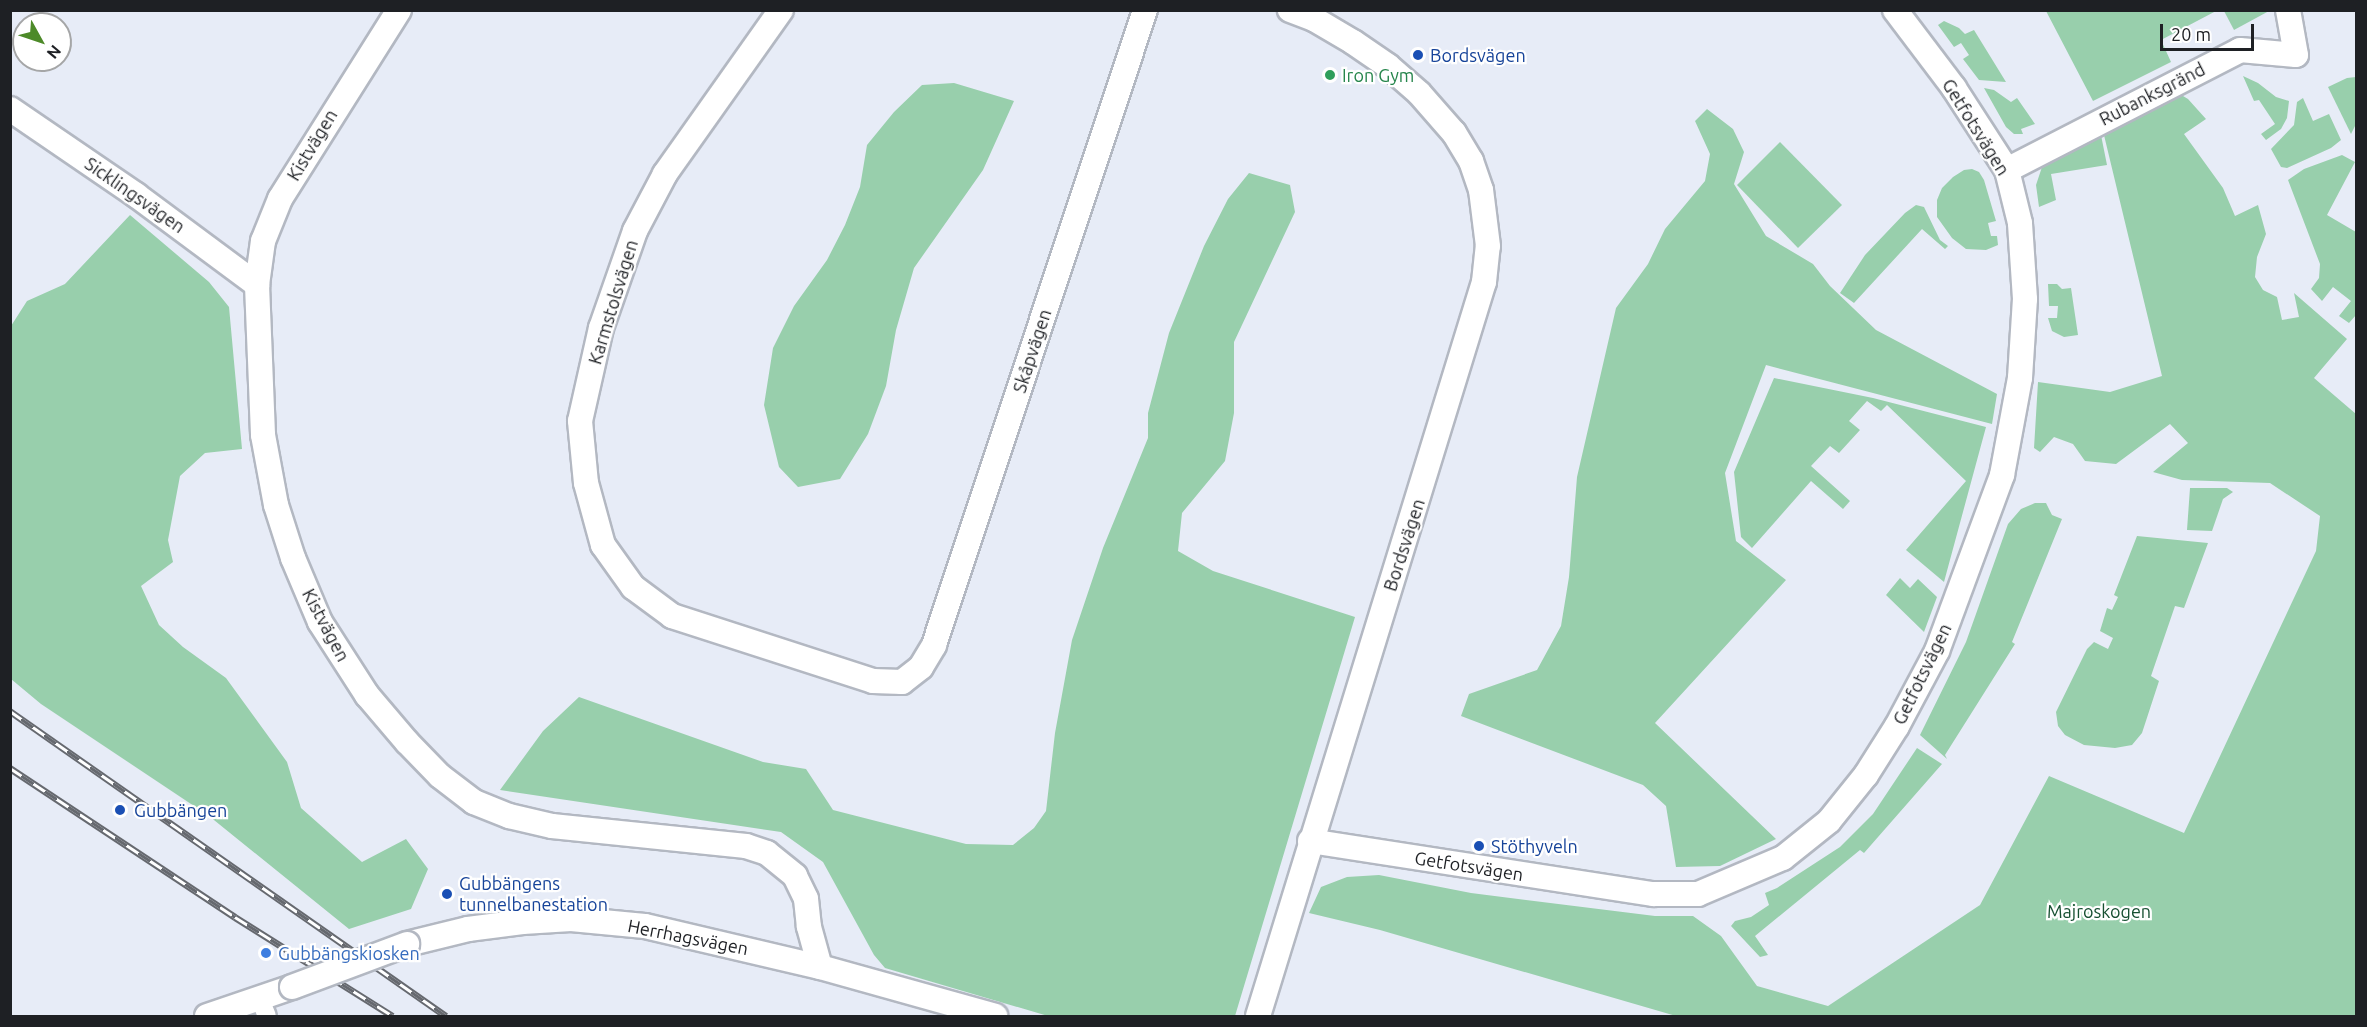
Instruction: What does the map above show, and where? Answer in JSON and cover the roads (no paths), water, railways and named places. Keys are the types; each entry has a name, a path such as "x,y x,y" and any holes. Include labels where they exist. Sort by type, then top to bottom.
{"street":[{"name":"Kistvägen","path":"399,10 280,199 262,241 257,285 263,435 276,505 293,558 320,622 367,695 440,776 474,802 509,816 552,826 746,846 767,853 795,876 806,899 809,927 820,967"},
{"name":"Karmstolsvägen","path":"781,10 665,174 635,231 601,328 580,421 586,483 603,545 633,587 672,616 873,681 902,682"},
{"name":"Skåpvägen","path":"902,682 921,667 934,645 1145,10"},
{"name":"Bordsvägen","path":"1258,1017 1310,841 1421,492 1484,282 1488,246 1481,190 1471,161 1454,133 1419,93 1389,66 1314,19 1290,10"},
{"name":"Getfotsvägen","path":"1310,841 1654,894 1698,894 1783,858 1829,820 1866,775 1898,726 1937,651 2002,475 2020,378 2025,300 2020,223 2007,170 1954,88 1895,10"},
{"name":"Rubanksgränd","path":"2007,170 2240,50 2296,54 2288,10"},
{"name":"Sicklingsvägen","path":"10,109 136,195 257,285"},
{"name":"Herrhagsvägen","path":"207,1017 263,1008 291,987 407,944 468,929 571,919 645,926 707,938 820,967 995,1017"}],"railway":[{"path":"10,711 446,1016"},
{"path":"10,768 235,917 393,1016"}],"place":[{"name":"Bordsvägen","path":"1418,55"},
{"name":"Iron Gym","path":"1330,75"},
{"name":"Gubbängen","path":"120,810"},
{"name":"Stöthyveln","path":"1479,846"},
{"name":"Gubbängens tunnelbanestation","path":"447,894"},
{"name":"Gubbängskiosken","path":"266,953"}],"park label":[{"name":"Majroskogen","path":"2099,911"}]}
